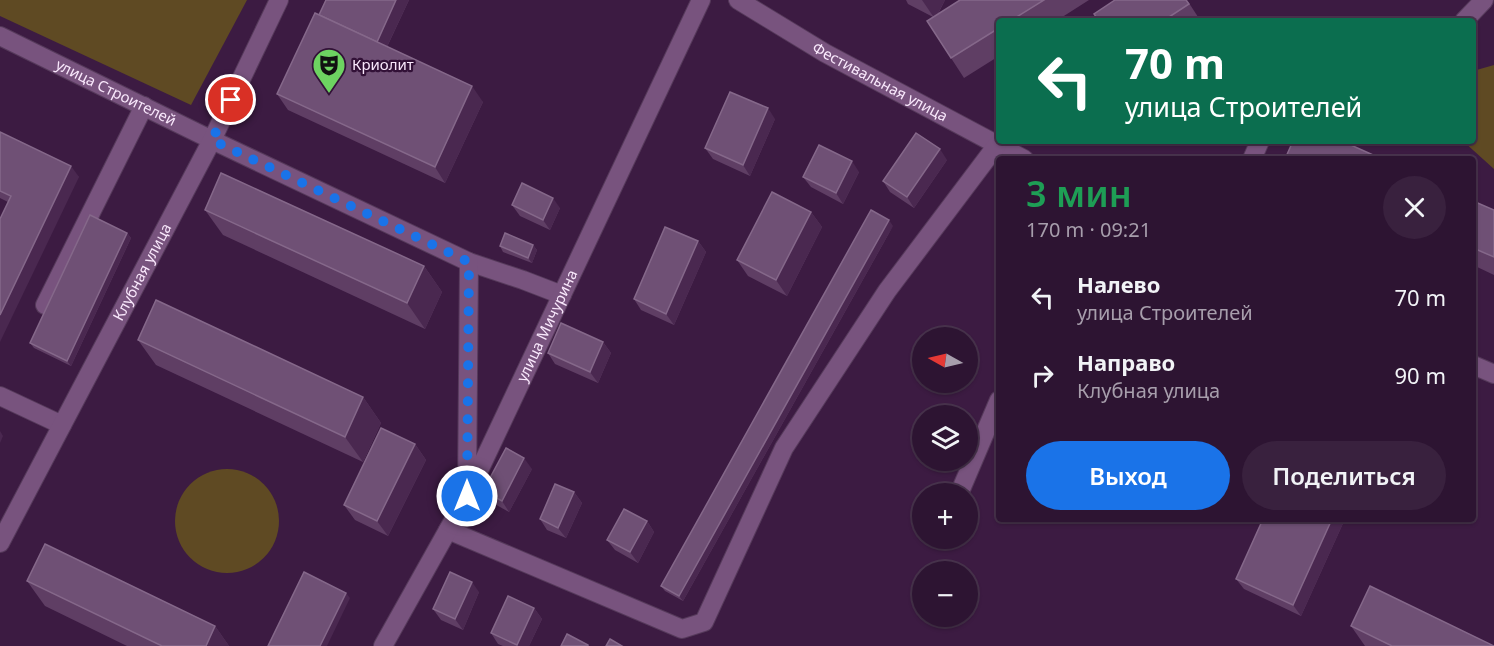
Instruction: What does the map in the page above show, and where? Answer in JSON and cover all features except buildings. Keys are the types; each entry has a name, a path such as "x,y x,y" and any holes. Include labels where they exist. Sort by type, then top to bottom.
{"street":[{"name":"Клубная улица","path":"0,543 212,140 279,0"},
{"name":"улица Мичурина","path":"383,646 467,496 701,0"},
{"name":"Фестивальная улица","path":"738,0 825,53 1018,156"},
{"path":"1467,18 1484,0"},
{"name":"улица Строителей","path":"0,36 469,262 562,295"},
{"path":"45,305 144,106"},
{"path":"448,530 682,629 704,622 784,448 886,291 997,145"},
{"path":"467,496 469,262"},
{"path":"1476,366 1494,374"},
{"path":"0,396 62,425"},
{"path":"964,483 996,407"}],"shaded area":[{"path":"0,0 247,0 191,105 0,16"},
{"path":"1494,65 1494,169 1466,144 1476,144 1476,70"},
{"path":"227,469 247,473 264,484 275,501 279,521 275,541 264,558 247,569 227,573 207,569 190,558 179,541 175,521 179,501 190,484 207,473"}],"place":[{"name":"Криолит","path":"329,94"}],"route":[{"path":"231,100 212,140 469,262 467,496"}]}
